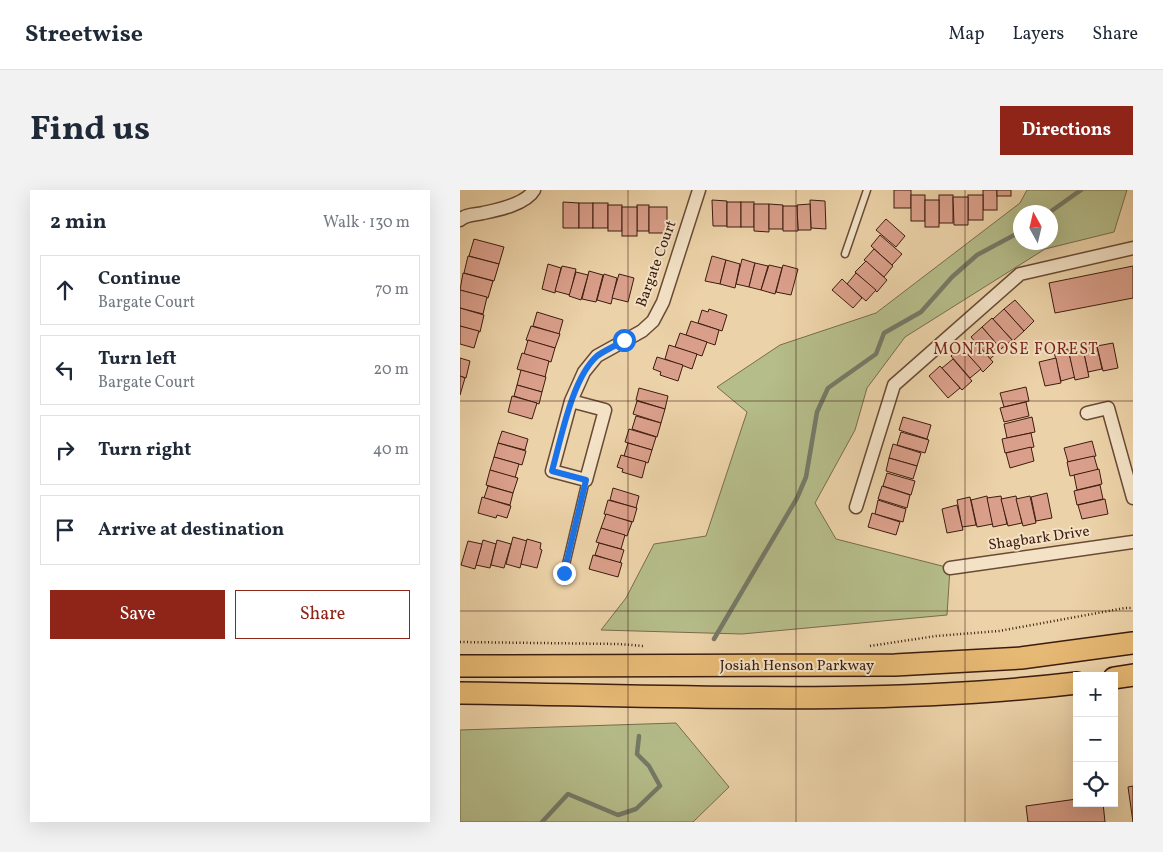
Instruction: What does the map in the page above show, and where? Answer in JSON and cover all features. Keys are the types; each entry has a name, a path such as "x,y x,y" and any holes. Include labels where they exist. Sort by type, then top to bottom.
{"main road":[{"name":"Josiah Henson Parkway","path":"460,666 904,665 1021,658 1133,644"},
{"path":"1118,677 1133,675"},
{"name":"Josiah Henson Parkway","path":"460,692 831,698 961,694 1073,683"}],"street":[{"path":"461,216 508,208 532,194 534,190"},
{"name":"Bargate Court","path":"586,480 552,471 571,402 584,372 597,356 642,331 653,321 663,302 699,190"},
{"path":"856,507 894,385 1020,274 1133,248"},
{"path":"571,402 605,410 586,480"},
{"path":"1087,413 1108,408 1133,498"},
{"name":"Shagbark Drive","path":"950,568 1133,542"}],"lane":[{"path":"845,254 868,190"},
{"path":"564,573 586,480"}],"path":[{"path":"868,646 936,636 998,631 1133,608"},
{"path":"460,642 648,646"}],"green space":[{"path":"1027,190 1127,190 1114,232 1058,246 1058,205 1017,205"},
{"path":"1013,208 1013,250 1043,250 905,337 867,388 855,430 815,503 836,539 950,568 947,615 742,634 601,630 626,598 654,544 706,536 747,412 717,387 780,345 876,313"},
{"path":"676,723 729,787 693,822 460,822 460,730"}],"building":[{"path":"894,190 911,190 911,208 894,208"},
{"path":"983,190 997,190 997,210 983,210"},
{"path":"997,190 1011,190 1011,196 997,196"},
{"path":"911,195 925,195 925,221 911,221"},
{"path":"939,195 953,195 953,223 939,223"},
{"path":"968,195 983,195 983,220 968,220"},
{"path":"953,197 968,197 968,225 954,225"},
{"path":"712,200 727,201 727,226 713,226"},
{"path":"810,200 825,201 826,229 811,228"},
{"path":"925,200 939,200 939,227 925,227"},
{"path":"563,202 579,203 579,228 563,228"},
{"path":"727,202 741,202 741,227 727,227"},
{"path":"741,202 754,202 754,227 741,227"},
{"path":"579,203 593,203 593,228 579,228"},
{"path":"593,203 608,203 608,228 593,228"},
{"path":"754,204 769,204 769,232 754,231"},
{"path":"769,204 783,205 783,229 769,229"},
{"path":"810,204 811,230 798,230 797,205"},
{"path":"608,205 622,205 622,231 608,231"},
{"path":"637,205 649,205 649,231 637,231"},
{"path":"783,206 797,206 798,231 783,231"},
{"path":"622,207 637,207 637,236 622,236"},
{"path":"649,207 667,207 667,233 649,233"},
{"path":"886,219 905,236 896,247 876,230"},
{"path":"880,235 902,254 892,265 871,246"},
{"path":"474,239 504,247 499,264 469,256"},
{"path":"874,249 893,266 884,277 864,260"},
{"path":"468,256 499,264 494,281 464,273"},
{"path":"712,256 726,260 720,284 705,281"},
{"path":"742,259 755,263 749,287 736,284"},
{"path":"726,260 740,264 735,288 720,284"},
{"path":"866,261 887,280 877,292 855,272"},
{"path":"755,263 768,266 761,290 749,287"},
{"path":"548,264 561,268 555,293 542,289"},
{"path":"769,265 782,268 775,294 761,290"},
{"path":"783,265 798,269 791,295 776,292"},
{"path":"562,266 576,269 570,295 555,291"},
{"path":"1133,266 1133,298 1055,313 1049,283"},
{"path":"589,271 603,275 596,302 582,299"},
{"path":"576,272 588,275 581,300 569,296"},
{"path":"463,273 493,281 488,298 460,290"},
{"path":"856,273 876,290 866,301 847,284"},
{"path":"604,274 617,278 611,304 597,300"},
{"path":"619,274 634,278 628,302 612,298"},
{"path":"842,279 862,298 853,308 832,290"},
{"path":"460,290 487,297 483,314 460,308"},
{"path":"1015,300 1034,321 1024,331 1004,309"},
{"path":"460,308 484,315 480,332 460,326"},
{"path":"709,309 727,315 722,331 698,323 702,310 708,312"},
{"path":"1004,309 1024,331 1013,341 993,319"},
{"path":"537,312 563,320 559,334 533,326"},
{"path":"992,318 1012,340 1001,349 982,327"},
{"path":"691,321 719,330 715,345 686,335"},
{"path":"460,326 479,331 474,348 460,344"},
{"path":"531,326 560,334 555,348 526,340"},
{"path":"982,327 1001,349 990,359 971,337"},
{"path":"680,333 707,342 702,356 675,347"},
{"path":"528,340 555,348 551,362 524,354"},
{"path":"974,340 993,362 983,372 963,349"},
{"path":"1096,342 1102,369 1088,372 1082,345"},
{"path":"1113,343 1118,368 1103,371 1097,346"},
{"path":"669,345 697,354 692,369 665,359"},
{"path":"961,347 981,369 970,378 951,356"},
{"path":"1068,349 1075,377 1061,381 1054,352"},
{"path":"1083,349 1089,377 1075,380 1069,353"},
{"path":"522,353 549,361 545,377 517,369"},
{"path":"657,357 683,365 678,381 660,375 661,372 653,369"},
{"path":"460,358 470,361 466,378 460,376"},
{"path":"1056,358 1061,383 1045,386 1039,362"},
{"path":"953,359 972,381 962,390 942,368"},
{"path":"940,366 960,388 948,398 929,376"},
{"path":"521,370 546,377 542,392 517,385"},
{"path":"460,376 465,378 460,395"},
{"path":"517,385 542,392 539,404 514,396"},
{"path":"1026,387 1029,401 1004,407 1000,393"},
{"path":"639,388 668,396 665,409 636,400"},
{"path":"512,396 537,403 532,419 508,412"},
{"path":"637,401 665,409 661,423 633,414"},
{"path":"1026,402 1029,416 1004,422 1000,408"},
{"path":"636,416 661,423 657,437 632,429"},
{"path":"903,417 931,425 927,439 899,430"},
{"path":"1032,417 1035,432 1007,438 1004,424"},
{"path":"629,429 656,437 652,450 625,442"},
{"path":"502,431 528,439 525,450 498,443"},
{"path":"901,432 929,440 925,453 897,445"},
{"path":"1031,433 1034,447 1005,453 1002,439"},
{"path":"1092,441 1096,456 1068,462 1064,448"},
{"path":"498,443 526,451 522,465 494,457"},
{"path":"628,443 652,450 648,463 624,456"},
{"path":"893,444 921,453 917,466 889,458"},
{"path":"1031,447 1034,461 1010,468 1006,453"},
{"path":"621,455 646,462 642,478 622,472 623,469 617,467"},
{"path":"1094,456 1098,470 1070,476 1067,462"},
{"path":"494,457 519,464 515,478 490,470"},
{"path":"889,458 917,466 913,479 886,471"},
{"path":"1099,469 1102,484 1077,490 1074,475"},
{"path":"490,470 518,478 513,493 486,485"},
{"path":"887,473 915,481 911,495 883,486"},
{"path":"1100,485 1103,499 1077,505 1074,491"},
{"path":"488,486 513,493 510,505 484,498"},
{"path":"882,486 910,495 907,508 878,499"},
{"path":"613,488 639,496 636,508 610,500"},
{"path":"1047,493 1052,518 1036,521 1031,497"},
{"path":"987,496 993,524 977,527 971,500"},
{"path":"1001,496 1007,524 993,527 987,498"},
{"path":"1016,496 1022,523 1008,526 1001,499"},
{"path":"1030,496 1036,523 1023,526 1016,499"},
{"path":"482,497 511,506 507,518 497,515 496,518 478,513"},
{"path":"970,497 976,525 962,527 957,500"},
{"path":"1105,499 1108,514 1082,519 1078,505"},
{"path":"608,500 637,508 633,522 604,514"},
{"path":"878,500 906,509 903,522 875,514"},
{"path":"957,505 963,530 947,533 942,509"},
{"path":"872,513 900,522 896,535 868,527"},
{"path":"606,514 632,522 627,536 601,528"},
{"path":"601,528 625,535 621,549 596,542"},
{"path":"513,537 527,541 520,568 506,564"},
{"path":"527,539 541,543 540,549 542,550 537,568 521,564"},
{"path":"483,540 496,544 490,568 476,565"},
{"path":"497,540 511,544 504,568 491,565"},
{"path":"468,541 482,544 475,569 461,565"},
{"path":"599,543 624,550 620,563 595,555"},
{"path":"593,555 622,563 618,577 589,569"},
{"path":"1133,786 1133,822 1128,787"},
{"path":"1073,800 1073,807 1103,807 1105,822 1028,822 1026,806"}],"waterway":[{"path":"1058,206 1081,190"},
{"path":"714,639 797,498 806,477 817,412 828,388 876,354 884,333 921,312 952,277 977,255 1013,236"},
{"path":"542,822 568,794 618,815 636,809 660,786 649,766 637,754 639,736"}],"district":[{"name":"MONTROSE FOREST","path":"1016,350"}],"route":[{"path":"564,573 586,480 552,471 571,402 584,372 597,356 624,340"}]}
